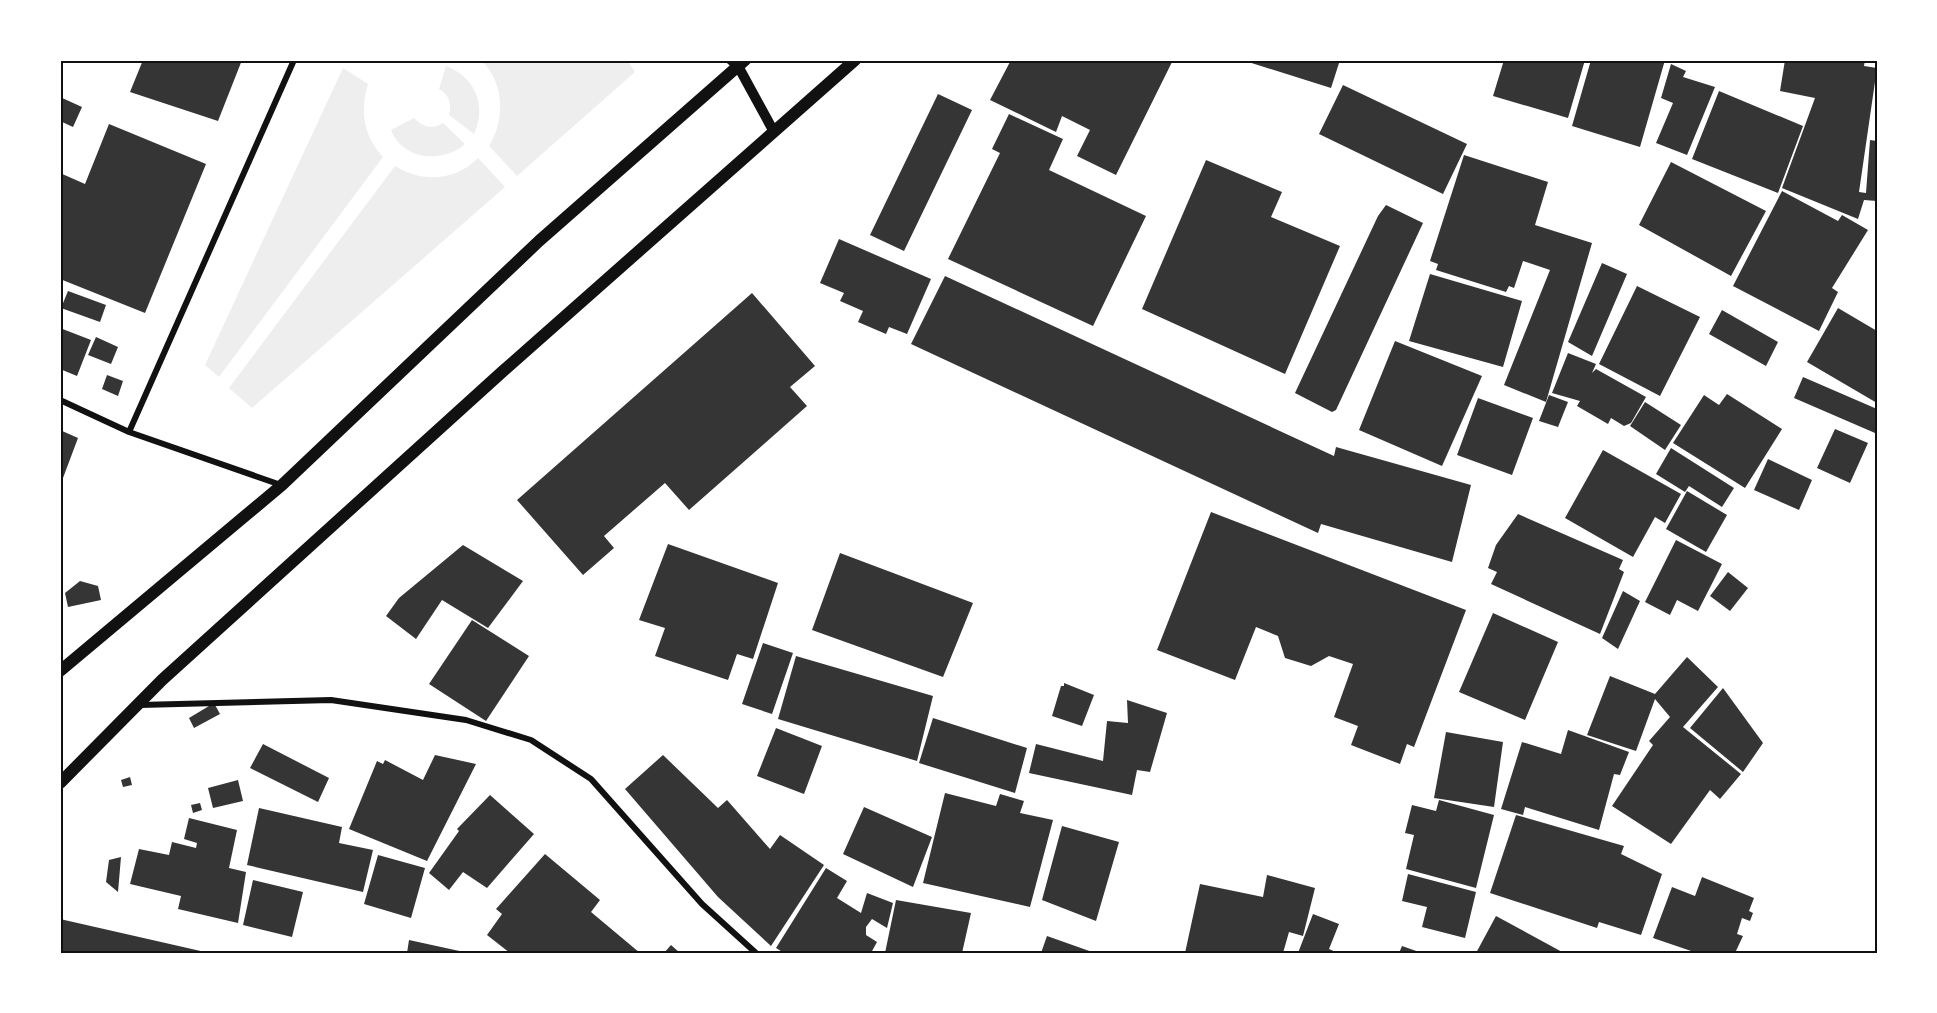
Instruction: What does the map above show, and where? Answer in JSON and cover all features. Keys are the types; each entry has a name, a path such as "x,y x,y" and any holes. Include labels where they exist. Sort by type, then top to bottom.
{"main road":[{"path":"60,783 162,680 502,372 855,60"},
{"path":"60,671 282,485 540,241 738,62"}],"street":[{"path":"129,432 294,60"},
{"path":"738,62 774,132"},
{"path":"60,400 129,432 282,485"},
{"path":"136,706 331,700 466,720 531,740 591,779 702,904 756,953"}],"shaded area":[{"path":"481,60 627,60 635,72 517,176 489,146 498,125 500,102 495,79"},
{"path":"446,66 464,77 476,93 479,113 474,134 449,115 449,100 439,89"},
{"path":"343,68 368,84 364,103 367,132 383,157 219,377 205,365"},
{"path":"414,118 428,127 443,123 465,144 446,154 435,156 413,153 396,140 391,130"},
{"path":"478,158 505,187 252,408 229,388 395,166 416,175 438,177 460,171"}],"building":[{"path":"143,60 242,60 218,121 130,92"},
{"path":"1011,60 1173,60 1116,175 1077,156 1090,130 1062,116 1056,132 990,100"},
{"path":"1242,60 1340,60 1331,88"},
{"path":"1504,60 1585,60 1568,118 1493,96"},
{"path":"1591,60 1665,60 1640,147 1572,126"},
{"path":"1785,60 1865,60 1864,66 1877,68 1859,192 1866,193 1870,140 1877,141 1877,201 1864,200 1858,219 1782,188 1815,98 1780,91"},
{"path":"1671,64 1686,71 1683,77 1715,87 1687,155 1656,143 1673,103 1661,98"},
{"path":"1343,85 1467,144 1443,194 1319,134"},
{"path":"1719,91 1803,126 1778,193 1692,159"},
{"path":"938,94 972,110 904,251 870,235"},
{"path":"60,97 82,107 73,127 60,121"},
{"path":"1009,114 1063,139 1049,170 1146,216 1093,326 948,259 1000,153 992,149"},
{"path":"109,124 206,164 145,313 60,279 60,173 85,184"},
{"path":"1464,155 1548,182 1535,225 1592,243 1546,402 1504,385 1550,270 1523,261 1514,288 1509,286 1506,292 1436,270 1438,264 1430,261"},
{"path":"1206,160 1282,192 1271,217 1340,246 1285,374 1142,309"},
{"path":"1671,162 1766,211 1731,276 1639,225"},
{"path":"1782,191 1838,221 1842,215 1868,230 1832,288 1838,292 1819,331 1733,286"},
{"path":"1386,205 1423,223 1336,410 1332,412 1295,393 1378,216"},
{"path":"839,239 931,279 907,334 889,327 886,334 858,322 863,311 840,301 844,293 820,283"},
{"path":"1602,263 1627,274 1592,356 1568,342"},
{"path":"1430,274 1522,301 1503,367 1409,341"},
{"path":"945,276 1334,456 1336,447 1471,485 1452,562 1321,524 1318,533 911,344"},
{"path":"1637,286 1700,317 1660,396 1599,364"},
{"path":"68,291 106,305 100,322 61,308"},
{"path":"752,293 815,366 790,387 807,406 689,510 665,483 604,536 614,548 583,575 517,500"},
{"path":"1838,308 1877,331 1877,403 1807,362"},
{"path":"1722,310 1778,342 1766,366 1709,334"},
{"path":"60,328 91,340 77,376 60,369"},
{"path":"96,337 118,347 111,364 88,355"},
{"path":"1395,341 1482,376 1442,466 1359,430"},
{"path":"1568,353 1596,364 1592,373 1596,369 1646,397 1631,423 1624,426 1611,418 1608,424 1577,406 1580,401 1552,393"},
{"path":"107,375 123,381 118,396 102,389"},
{"path":"1803,377 1877,409 1875,433 1794,398"},
{"path":"1727,394 1782,429 1745,488 1673,443 1704,395 1719,405"},
{"path":"1549,395 1568,402 1558,427 1539,421"},
{"path":"1478,398 1533,418 1512,475 1457,455"},
{"path":"1645,402 1681,425 1665,450 1630,426"},
{"path":"1835,429 1868,443 1850,483 1817,468"},
{"path":"60,430 78,438 60,486"},
{"path":"1671,448 1734,488 1722,507 1689,486 1685,492 1656,474"},
{"path":"1603,450 1681,494 1665,523 1655,517 1633,557 1565,518"},
{"path":"1768,459 1812,480 1799,510 1754,490"},
{"path":"1687,491 1727,515 1706,552 1666,529"},
{"path":"1211,512 1466,610 1414,747 1407,744 1400,764 1351,745 1358,726 1334,717 1353,664 1329,656 1311,666 1285,658 1278,636 1256,627 1235,680 1157,650"},
{"path":"1518,514 1623,560 1619,569 1624,572 1600,634 1491,584 1497,572 1488,568 1496,545"},
{"path":"1676,540 1722,564 1698,611 1677,600 1670,615 1645,602"},
{"path":"668,544 778,583 753,659 737,654 728,680 655,656 665,628 639,620"},
{"path":"463,545 523,581 488,628 442,600 416,639 386,616 399,598"},
{"path":"840,553 973,603 943,677 812,630"},
{"path":"1728,572 1748,588 1730,611 1710,596"},
{"path":"80,581 98,586 101,600 68,607 65,593"},
{"path":"1623,591 1640,601 1618,649 1602,638"},
{"path":"1493,613 1558,642 1525,720 1459,692"},
{"path":"472,620 529,656 486,721 429,684"},
{"path":"763,643 793,653 772,714 742,704"},
{"path":"796,656 933,696 917,761 778,719"},
{"path":"1687,657 1718,687 1683,727 1741,774 1720,799 1710,790 1671,844 1612,806 1653,745 1649,741 1670,717 1655,699 1636,751 1587,735 1610,676 1655,694"},
{"path":"1064,683 1094,695 1082,726 1052,716"},
{"path":"1723,688 1763,743 1743,772 1690,728"},
{"path":"1127,700 1167,713 1150,772 1137,770 1132,795 1029,773 1036,744 1103,761 1107,721 1128,723"},
{"path":"214,703 220,714 194,728 189,718"},
{"path":"933,718 1027,748 1015,793 919,763"},
{"path":"776,728 822,746 804,794 757,776"},
{"path":"1568,730 1629,752 1620,775 1614,774 1599,830 1525,807 1523,815 1501,809 1522,742 1561,754"},
{"path":"1446,732 1503,742 1494,807 1434,798"},
{"path":"263,744 329,778 318,802 250,768"},
{"path":"435,755 476,764 427,861 349,829 377,761 383,764 385,760 423,780"},
{"path":"663,755 718,808 727,800 770,849 780,835 824,865 771,946 718,897 625,789"},
{"path":"130,777 132,785 123,787 121,780"},
{"path":"238,780 243,801 213,808 208,788"},
{"path":"945,793 996,806 1000,794 1024,801 1020,813 1053,820 1030,907 923,883"},
{"path":"490,795 534,834 487,888 463,872 449,890 429,873 459,831 457,829"},
{"path":"1439,800 1494,815 1476,888 1406,869 1414,835 1405,833 1412,805 1436,811"},
{"path":"200,803 202,810 193,813 191,805"},
{"path":"864,807 932,837 913,887 843,854"},
{"path":"259,808 342,827 339,843 373,850 363,892 247,865"},
{"path":"1516,815 1624,846 1621,854 1662,874 1641,935 1599,922 1597,928 1490,893"},
{"path":"189,818 237,830 229,868 246,872 238,923 178,909 181,896 130,884 139,849 169,855 172,842 196,848 197,843 184,839"},
{"path":"1062,826 1119,842 1096,921 1042,900"},
{"path":"545,854 600,900 591,912 640,953 510,953 487,935 502,914 496,909"},
{"path":"378,855 425,868 411,918 364,904"},
{"path":"121,857 118,892 106,882 109,860"},
{"path":"826,868 847,881 837,898 861,913 867,893 893,903 887,928 872,919 866,927 866,935 877,942 871,953 784,953 776,948"},
{"path":"1408,874 1476,892 1465,938 1422,927 1427,907 1402,901"},
{"path":"1267,875 1315,888 1303,936 1289,932 1283,953 1185,953 1200,884 1263,897"},
{"path":"1702,877 1754,898 1749,911 1753,913 1750,921 1742,918 1737,934 1743,936 1735,953 1697,953 1653,938 1672,887 1695,896"},
{"path":"253,880 303,892 292,937 243,925"},
{"path":"896,900 971,913 962,953 885,953"},
{"path":"1313,914 1339,924 1329,949 1338,953 1298,953"},
{"path":"1496,916 1564,953 1476,953"},
{"path":"60,919 205,952 205,953 60,953"},
{"path":"1047,936 1095,953 1041,953"},
{"path":"409,940 464,952 464,953 407,953"},
{"path":"671,945 680,953 664,953"},
{"path":"1402,946 1422,953 1399,953"}]}
